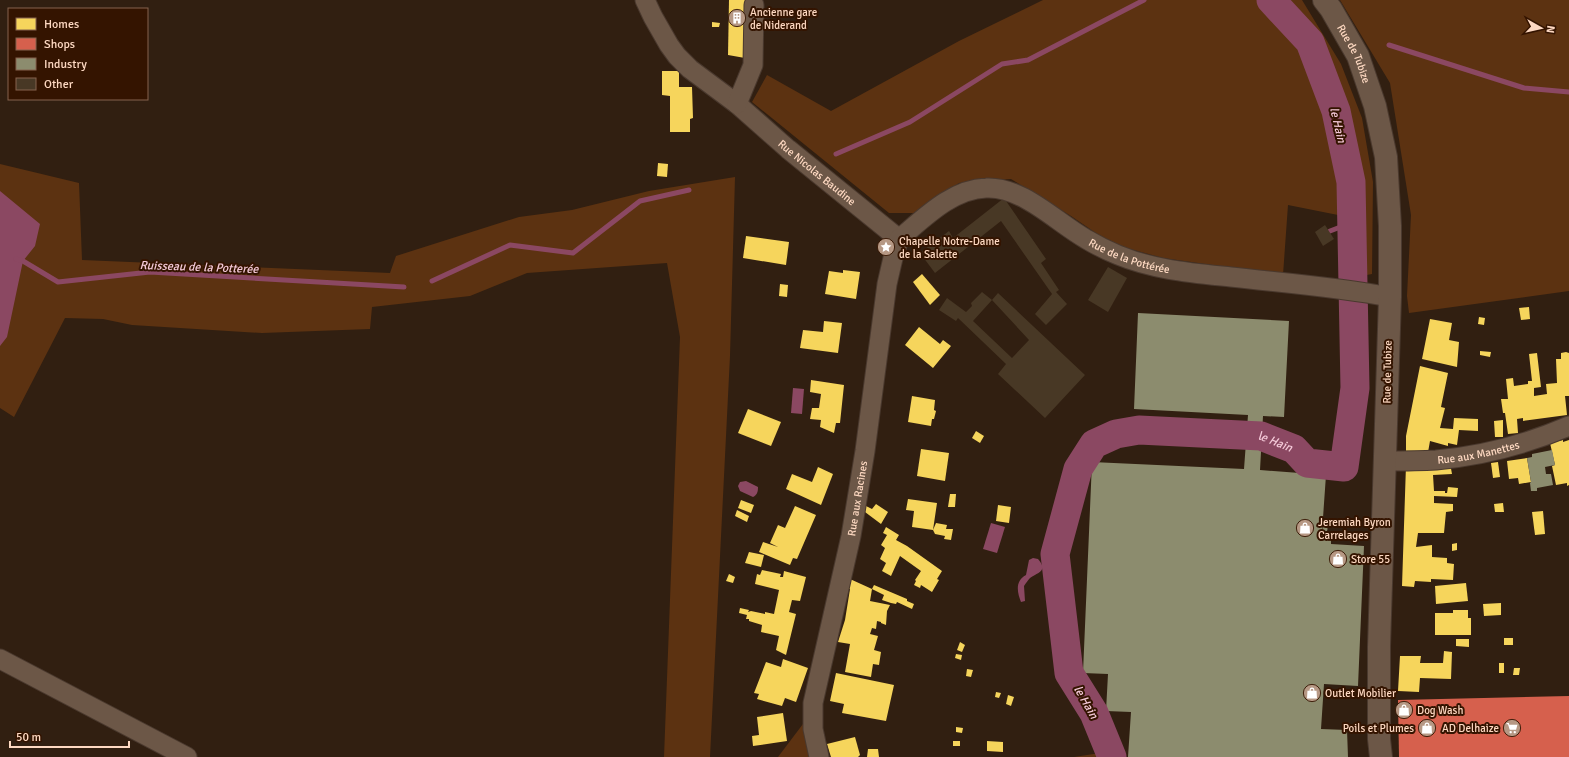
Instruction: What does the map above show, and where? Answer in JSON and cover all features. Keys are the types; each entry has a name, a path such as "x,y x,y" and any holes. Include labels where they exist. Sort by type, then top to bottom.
{"main road":[{"name":"Rue de Tubize","path":"1324,0 1331,9 1358,56 1375,106 1386,157 1390,226 1390,296 1379,647 1379,739 1381,757"}],"street":[{"name":"Rue Nicolas Baudine","path":"645,0 656,23 677,56 701,79 737,104 899,239"},
{"path":"737,104 753,65 754,5"},
{"name":"Rue de la Pottérée","path":"899,239 931,212 958,195 976,189 997,188 1017,193 1086,239 1118,255 1143,263 1188,272 1340,288 1390,296"},
{"name":"Rue aux Racines","path":"819,757 813,729 814,703 851,536 865,451 887,284 899,239"},
{"name":"Rue aux Manettes","path":"1384,461 1436,460 1481,453 1518,445 1569,426"},
{"path":"0,659 187,757"}],"shaded area":[{"path":"1043,0 1302,0 1341,64 1362,118 1373,182 1372,274 1356,277 1358,219 1288,205 1283,275 1163,258 1112,244 1071,216 1011,179 959,183 916,213 889,213 752,102 767,75 831,111 959,41"},
{"path":"1340,0 1569,0 1569,291 1409,313 1407,296 1411,215 1390,83"},
{"path":"0,164 79,183 82,260 390,273 396,256 519,217 572,210 649,191 735,177 730,356 710,757 664,757 680,337 667,263 527,273 470,296 372,307 370,329 262,333 132,325 103,319 65,318 14,417 0,408"},
{"path":"0,191 40,224 35,246 23,261 7,337 0,346"},
{"path":"793,388 804,389 802,414 791,413"},
{"path":"746,481 758,487 757,493 753,497 740,491 738,486 740,482"},
{"path":"991,523 1005,527 997,553 983,549"},
{"path":"1033,558 1038,559 1041,563 1042,569 1039,573 1030,578 1024,586 1025,601 1021,602 1018,587 1022,577 1026,575 1029,560"},
{"path":"806,720 813,757 778,757"},
{"path":"1100,753 1102,757 1074,757"}],"building: Homes":[{"path":"729,0 747,0 745,58 728,55"},
{"path":"712,22 720,23 719,27 712,27"},
{"path":"662,71 679,71 679,87 692,87 693,118 690,119 690,132 670,132 670,96 662,95"},
{"path":"658,163 668,164 667,177 657,176"},
{"path":"746,236 789,242 786,265 743,258"},
{"path":"843,270 860,272 856,299 825,294 829,271 843,273"},
{"path":"922,274 940,295 930,305 913,282"},
{"path":"780,284 788,285 787,297 779,296"},
{"path":"1529,307 1530,319 1521,320 1519,308"},
{"path":"1479,317 1485,318 1484,325 1478,324"},
{"path":"1430,319 1452,323 1449,340 1459,342 1457,367 1422,359"},
{"path":"824,321 842,323 838,353 800,348 803,330 823,332"},
{"path":"919,327 940,344 943,340 951,346 933,368 905,345"},
{"path":"1480,351 1491,352 1490,357 1480,355"},
{"path":"1537,353 1541,387 1534,388 1534,396 1547,394 1546,384 1557,383 1556,359 1561,359 1561,353 1569,353 1569,396 1565,396 1567,415 1523,421 1523,418 1517,419 1518,433 1508,434 1501,399 1508,399 1506,379 1513,378 1514,386 1528,384 1528,381 1532,381 1529,354"},
{"path":"1420,366 1448,373 1441,407 1445,408 1440,428 1453,429 1454,418 1478,419 1478,431 1459,430 1457,445 1448,443 1448,446 1430,441 1427,458 1406,457 1406,436"},
{"path":"811,380 844,385 840,423 836,423 834,433 820,427 821,420 810,419 812,408 819,408 821,394 810,392"},
{"path":"912,396 935,400 934,410 936,411 934,419 932,419 931,426 908,422"},
{"path":"748,409 781,422 771,446 738,433"},
{"path":"1503,420 1503,437 1495,437 1494,421"},
{"path":"976,431 984,436 980,443 972,438"},
{"path":"1563,440 1563,442 1569,440 1569,485 1567,486 1567,483 1556,485 1552,466 1555,465 1550,443"},
{"path":"921,449 949,453 945,481 917,476"},
{"path":"1527,458 1531,482 1519,484 1518,478 1509,479 1507,461"},
{"path":"1498,462 1500,477 1493,478 1491,463"},
{"path":"1450,463 1452,474 1433,475 1434,491 1445,491 1445,493 1447,493 1448,487 1458,488 1457,497 1434,496 1434,503 1453,504 1453,511 1446,512 1444,533 1418,533 1416,547 1432,545 1432,557 1447,558 1447,563 1454,564 1453,580 1431,579 1431,582 1415,581 1414,587 1402,586 1406,465"},
{"path":"818,467 833,474 821,505 786,489 792,474 812,482"},
{"path":"950,494 956,494 955,507 948,507"},
{"path":"908,499 937,503 933,530 912,527 914,511 906,510"},
{"path":"741,500 754,505 751,513 738,508"},
{"path":"1503,503 1504,512 1495,512 1494,504"},
{"path":"876,504 888,512 881,524 865,512 866,506 872,509"},
{"path":"998,505 1011,507 1009,523 996,521"},
{"path":"795,506 816,515 797,559 793,558 790,565 759,552 763,542 778,547 770,543 778,525 785,528"},
{"path":"737,510 749,516 747,522 735,516"},
{"path":"1543,511 1545,534 1535,535 1532,512"},
{"path":"936,523 947,525 946,529 953,529 951,540 944,539 945,536 935,534 933,530"},
{"path":"886,527 899,535 896,540 942,571 932,592 921,585 920,588 914,585 915,580 921,571 900,556 891,576 882,571 886,563 880,559 885,548 881,545 887,535 883,533"},
{"path":"1457,543 1457,550 1452,551 1452,544"},
{"path":"749,552 764,555 761,567 745,563"},
{"path":"762,570 781,574 780,577 783,577 784,571 806,577 800,601 792,600 789,612 796,614 786,655 776,650 779,636 761,632 762,625 749,621 749,619 746,619 747,615 739,613 740,608 749,610 748,612 751,611 765,614 765,612 774,614 779,590 755,584 757,574 760,575"},
{"path":"729,574 735,577 733,583 726,581"},
{"path":"850,579 872,589 870,601 890,605 887,611 886,625 877,621 876,629 872,628 870,634 878,636 874,650 881,652 879,665 873,664 871,677 845,672 850,644 838,642 845,620 850,589 847,588"},
{"path":"1466,583 1468,601 1436,604 1435,586"},
{"path":"874,585 907,599 907,601 914,604 912,609 897,602 896,604 882,600 884,595 872,589"},
{"path":"1501,603 1501,615 1484,616 1483,604"},
{"path":"1453,610 1468,610 1468,618 1471,618 1471,635 1435,635 1435,613 1453,613"},
{"path":"1504,638 1513,638 1513,645 1504,645"},
{"path":"1456,639 1469,639 1469,647 1456,646"},
{"path":"960,642 965,645 962,652 957,650"},
{"path":"1444,651 1452,652 1451,679 1420,678 1419,692 1398,691 1400,656 1421,656 1420,663 1443,663"},
{"path":"956,654 962,655 961,660 955,658"},
{"path":"783,659 808,668 796,702 785,698 782,706 757,699 759,694 754,693 766,662 781,667"},
{"path":"1499,663 1504,663 1504,673 1499,673"},
{"path":"1514,668 1520,668 1519,675 1513,675"},
{"path":"967,669 973,670 971,677 966,676"},
{"path":"836,673 894,685 886,721 842,713 844,704 830,701"},
{"path":"996,692 1001,693 999,698 995,697"},
{"path":"1008,695 1014,697 1011,706 1006,704"},
{"path":"783,713 787,741 753,746 752,736 759,735 757,717"},
{"path":"956,727 963,728 962,733 956,732"},
{"path":"855,737 860,755 858,757 831,757 827,744"},
{"path":"953,741 960,741 960,746 953,746"},
{"path":"987,741 1003,742 1003,752 987,751"},
{"path":"868,749 878,749 879,757 867,757"}],"building: Shops":[{"name":"AD Delhaize","path":"1569,696 1569,757 1399,757 1398,700"}],"building: Industry":[{"path":"1138,313 1289,321 1284,417 1263,416 1260,470 1326,475 1322,532 1331,532 1331,544 1364,546 1358,686 1324,684 1321,729 1347,730 1348,757 1128,757 1131,712 1106,711 1108,674 1083,673 1092,462 1244,469 1248,415 1134,409"},
{"path":"1552,450 1555,465 1545,467 1546,474 1551,474 1553,485 1537,488 1537,491 1531,491 1527,458 1532,457 1532,454"},
{"path":"1323,527 1327,527 1327,531 1323,531"}],"building: Other":[{"path":"1004,198 1046,259 1041,263 1059,290 1056,292 1067,304 1046,325 1035,314 1052,294 1001,221 935,273 920,253 949,231 953,238"},
{"path":"1325,225 1334,239 1323,246 1315,232"},
{"path":"1108,267 1127,278 1108,312 1088,300"},
{"path":"982,292 992,300 998,293 1085,375 1045,418 998,374 1006,364 958,318 956,321 939,310 947,298 966,312 972,306 971,303","holes":["992,300 1029,340 1012,358 973,321"]}],"waterway":[{"name":"Ruisseau de la Potterée","path":"836,154 910,122 1002,64 1028,60 1144,0"},
{"name":"le Hain","path":"1112,757 1094,713 1069,673 1055,554 1078,469 1094,444 1116,434 1139,430 1261,436 1294,449 1307,463 1344,467 1355,388 1351,182 1336,111 1310,42 1271,0"},
{"path":"1389,45 1524,88 1569,92"},
{"name":"Ruisseau de la Potterée","path":"432,281 510,245 573,253 640,201 689,190"},
{"path":"1330,231 1351,223"},
{"name":"Ruisseau de la Potterée","path":"16,259 23,261 58,282 150,272 404,287"}],"place":[{"name":"Ancienne gare de Niderand","path":"737,18"},
{"name":"Chapelle Notre-Dame de la Salette","path":"886,247"},
{"name":"Jeremiah Byron Carrelages","path":"1305,528"},
{"name":"Store 55","path":"1338,559"},
{"name":"Outlet Mobilier","path":"1312,693"},
{"name":"Dog Wash","path":"1404,710"},
{"name":"Poils et Plumes","path":"1427,728"},
{"name":"AD Delhaize","path":"1512,728"}]}
